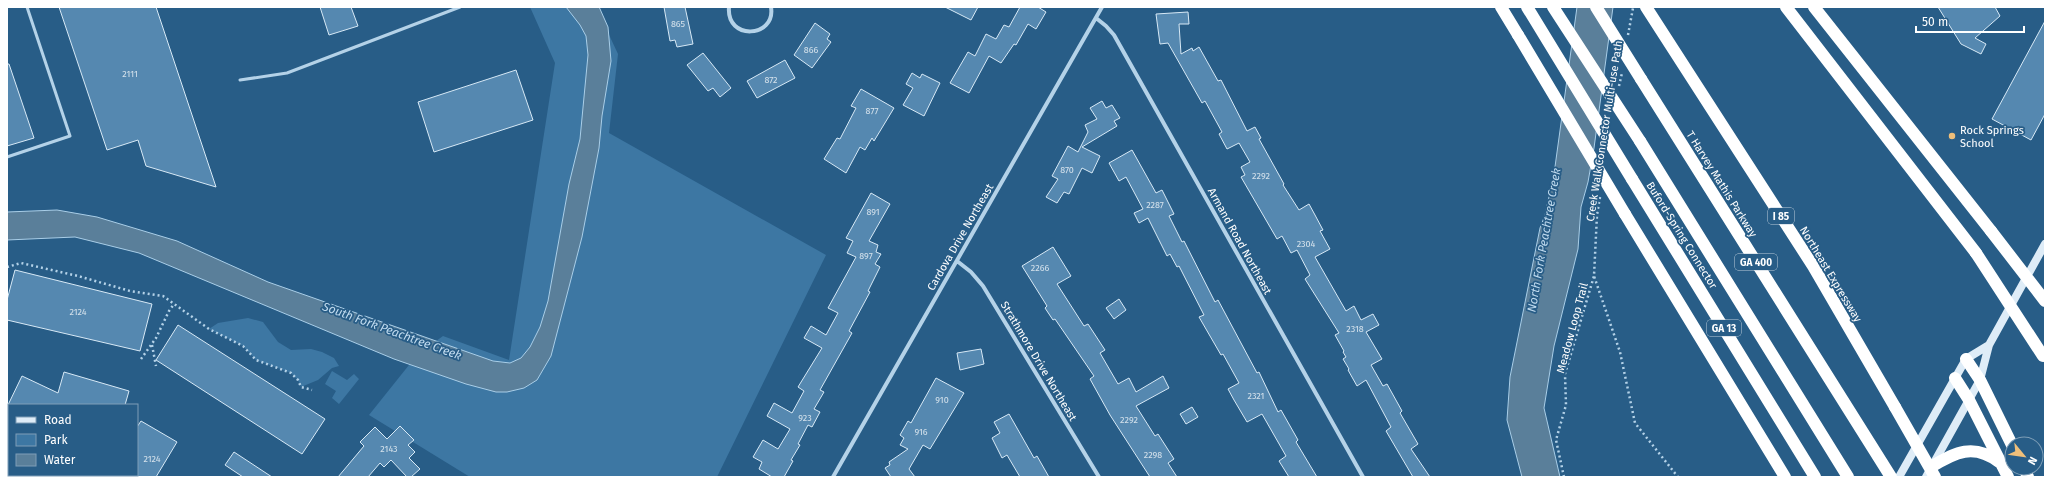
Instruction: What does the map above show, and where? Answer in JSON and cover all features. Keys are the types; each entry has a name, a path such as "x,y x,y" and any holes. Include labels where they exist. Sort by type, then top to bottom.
{"highway":[{"name":"GA 13","path":"1501,7 1785,477"},
{"name":"Buford-Spring Connector","path":"1527,7 1815,477"},
{"path":"1553,7 1640,141 1845,472"},
{"name":"T Harvey Mathis Parkway","path":"1596,7 1891,477"},
{"name":"Northeast Expressway","path":"1646,7 1813,266 1895,407 1931,474"},
{"path":"1786,7 1976,253 2044,357"},
{"path":"1814,7 2045,301"},
{"path":"1966,359 1980,380 2008,436"},
{"path":"1955,378 1969,400 2008,477"},
{"path":"1931,474 1950,455 1965,451 1981,451 1988,454 2001,464"}],"main road":[{"path":"1931,474 1980,380 1989,345 2045,244"},
{"path":"1900,477 1966,359 1989,345"}],"street":[{"path":"729,7 730,18 733,24 746,31 753,32 766,25 770,18 771,7"},
{"name":"Cardova Drive Northeast","path":"833,477 1102,7"},
{"name":"Armand Road Northeast","path":"1096,18 1114,35 1363,477"},
{"name":"Strathmore Drive Northeast","path":"957,261 971,272 983,286 1099,477"}],"lane":[{"path":"7,157 70,136 27,7"},
{"path":"240,80 287,72 460,7"}],"path":[{"name":"Creek Walk Connector Multi-use Path","path":"1628,38 1633,7"},
{"name":"Creek Walk Connector Multi-use Path","path":"1618,92 1622,69"},
{"name":"Creek Walk Connector Multi-use Path","path":"1601,192 1597,215 1594,276 1620,352 1635,423 1678,477"},
{"path":"7,267 21,263 50,269 130,291 163,296 183,312 209,329 243,346 256,360 291,373 298,380 301,387 312,390"},
{"name":"Meadow Loop Trail","path":"1564,477 1556,440 1566,405 1565,374 1594,276"},
{"path":"141,359 152,345 174,304"},
{"path":"152,345 156,366"}],"green space":[{"path":"530,7 596,7 618,54 609,133 826,255 717,477 470,477 369,415 417,355 443,336 509,360 555,63"},
{"path":"248,318 263,322 278,342 291,350 311,349 322,352 334,358 339,366 332,368 318,380 301,387 298,380 291,373 256,360 243,346 209,329 218,323"},
{"path":"332,371 347,380 354,374 359,379 339,404 332,398 336,391 325,384"}],"water":[{"name":"South Fork Peachtree Creek","path":"566,7 599,7 608,27 611,61 602,116 599,148 582,237 551,356 537,380 524,388 507,392 496,392 466,384 394,359 139,253 75,237 7,240 7,212 57,210 97,217 177,241 268,282 493,361 510,363 521,358 530,347 540,327 548,301 569,184 580,139 588,55 586,36 580,25"},
{"name":"North Fork Peachtree Creek","path":"1577,7 1613,7 1594,148 1588,182 1581,207 1578,249 1554,346 1544,408 1560,477 1522,477 1507,420 1510,377 1540,228 1545,215 1554,174"}],"building":[{"path":"59,7 156,7 216,187 146,166 138,140 107,150"},
{"path":"320,7 351,7 358,26 329,35"},
{"path":"664,7 685,7 693,44 677,47 675,40 670,41"},
{"path":"945,7 978,7 971,20"},
{"path":"1020,7 1038,7 1046,12 1036,29 1028,24 1016,45 1014,44 1001,63 989,56 969,93 950,83 968,52 975,56 986,34 996,39 1004,25 1009,27"},
{"path":"1938,7 1995,7 2000,16 1975,38 1986,44 1981,54 1961,44"},
{"path":"1188,12 1189,24 1179,24 1181,54 1192,48 1193,51 1199,47 1218,81 1221,80 1247,131 1255,127 1261,138 1259,139 1284,184 1283,185 1299,210 1309,204 1323,230 1320,231 1330,249 1315,257 1346,311 1354,306 1361,320 1373,314 1379,325 1366,332 1382,359 1371,365 1383,386 1387,384 1402,411 1400,413 1418,444 1411,449 1430,477 1413,477 1386,431 1391,427 1366,380 1357,386 1343,359 1346,357 1343,352 1344,351 1335,335 1339,333 1305,279 1310,275 1297,250 1291,253 1282,236 1277,239 1241,177 1245,175 1241,167 1250,162 1239,143 1227,149 1219,134 1222,132 1205,101 1202,103 1168,43 1160,44 1156,14"},
{"path":"2045,21 2045,114 2031,140 1992,119"},
{"path":"815,23 830,34 827,39 831,42 812,68 794,55"},
{"path":"703,53 731,88 720,97 713,88 708,91 687,65"},
{"path":"785,60 795,78 757,98 747,81"},
{"path":"7,64 9,64 34,138 7,146"},
{"path":"516,70 533,120 434,152 418,102"},
{"path":"912,73 920,78 922,74 940,83 924,116 903,105 913,88 906,84"},
{"path":"861,89 894,108 874,141 872,138 865,150 860,147 846,173 824,159 837,138 840,139 856,108 851,106"},
{"path":"1102,101 1106,108 1112,105 1120,118 1114,121 1117,126 1082,147 1100,156 1092,173 1082,168 1069,194 1064,192 1057,203 1046,197 1058,179 1052,176 1068,146 1078,152 1088,132 1085,125 1097,119 1090,108"},
{"path":"1132,150 1156,193 1162,190 1174,214 1169,216 1182,242 1184,241 1215,302 1218,300 1257,373 1259,372 1278,412 1281,410 1298,440 1296,442 1317,477 1289,477 1279,461 1286,456 1262,414 1247,422 1234,400 1228,389 1239,383 1223,354 1221,355 1199,317 1204,315 1179,266 1177,267 1170,254 1167,256 1148,218 1139,223 1134,213 1143,209 1126,177 1119,181 1109,163"},
{"path":"871,193 890,204 869,241 878,245 876,252 881,254 875,264 880,267 868,291 870,292 849,331 852,333 820,390 824,392 814,409 820,412 812,427 808,425 798,444 800,445 791,460 793,461 784,477 772,477 759,469 762,462 753,457 763,440 778,449 790,429 767,416 774,403 792,413 804,391 798,387 822,348 804,338 811,326 826,335 838,313 828,308 856,257 847,253 853,241 846,238"},
{"path":"1053,247 1071,276 1057,284 1084,326 1088,324 1105,350 1100,353 1118,384 1129,378 1136,392 1163,376 1169,388 1136,406 1155,436 1158,434 1174,459 1168,463 1177,477 1150,477 1110,415 1090,379 1094,376 1055,319 1053,320 1045,308 1047,306 1022,266"},
{"path":"15,270 152,304 140,351 7,320 7,300"},
{"path":"1119,299 1126,310 1114,319 1106,308"},
{"path":"178,325 325,419 302,454 156,360"},
{"path":"981,349 984,364 960,370 957,353"},
{"path":"64,372 129,391 125,404 8,404 22,376 58,393"},
{"path":"936,378 964,393 930,449 923,445 909,469 915,477 891,477 885,468 890,465 889,462 908,449 900,445 904,438 900,435 908,421 911,423"},
{"path":"1192,407 1198,417 1186,424 1180,414"},
{"path":"1009,414 1034,458 1037,456 1049,477 1020,477 1007,455 1002,458 992,438 1000,433 994,422"},
{"path":"141,421 177,442 156,477 137,477 138,426"},
{"path":"400,426 414,440 408,445 415,452 409,458 420,469 411,477 407,477 391,460 384,467 380,463 368,477 338,477 364,446 360,442 375,427 387,439"},
{"path":"234,452 272,477 243,477 225,465"}],"place":[{"name":"Rock Springs School","path":"1952,136"}]}
